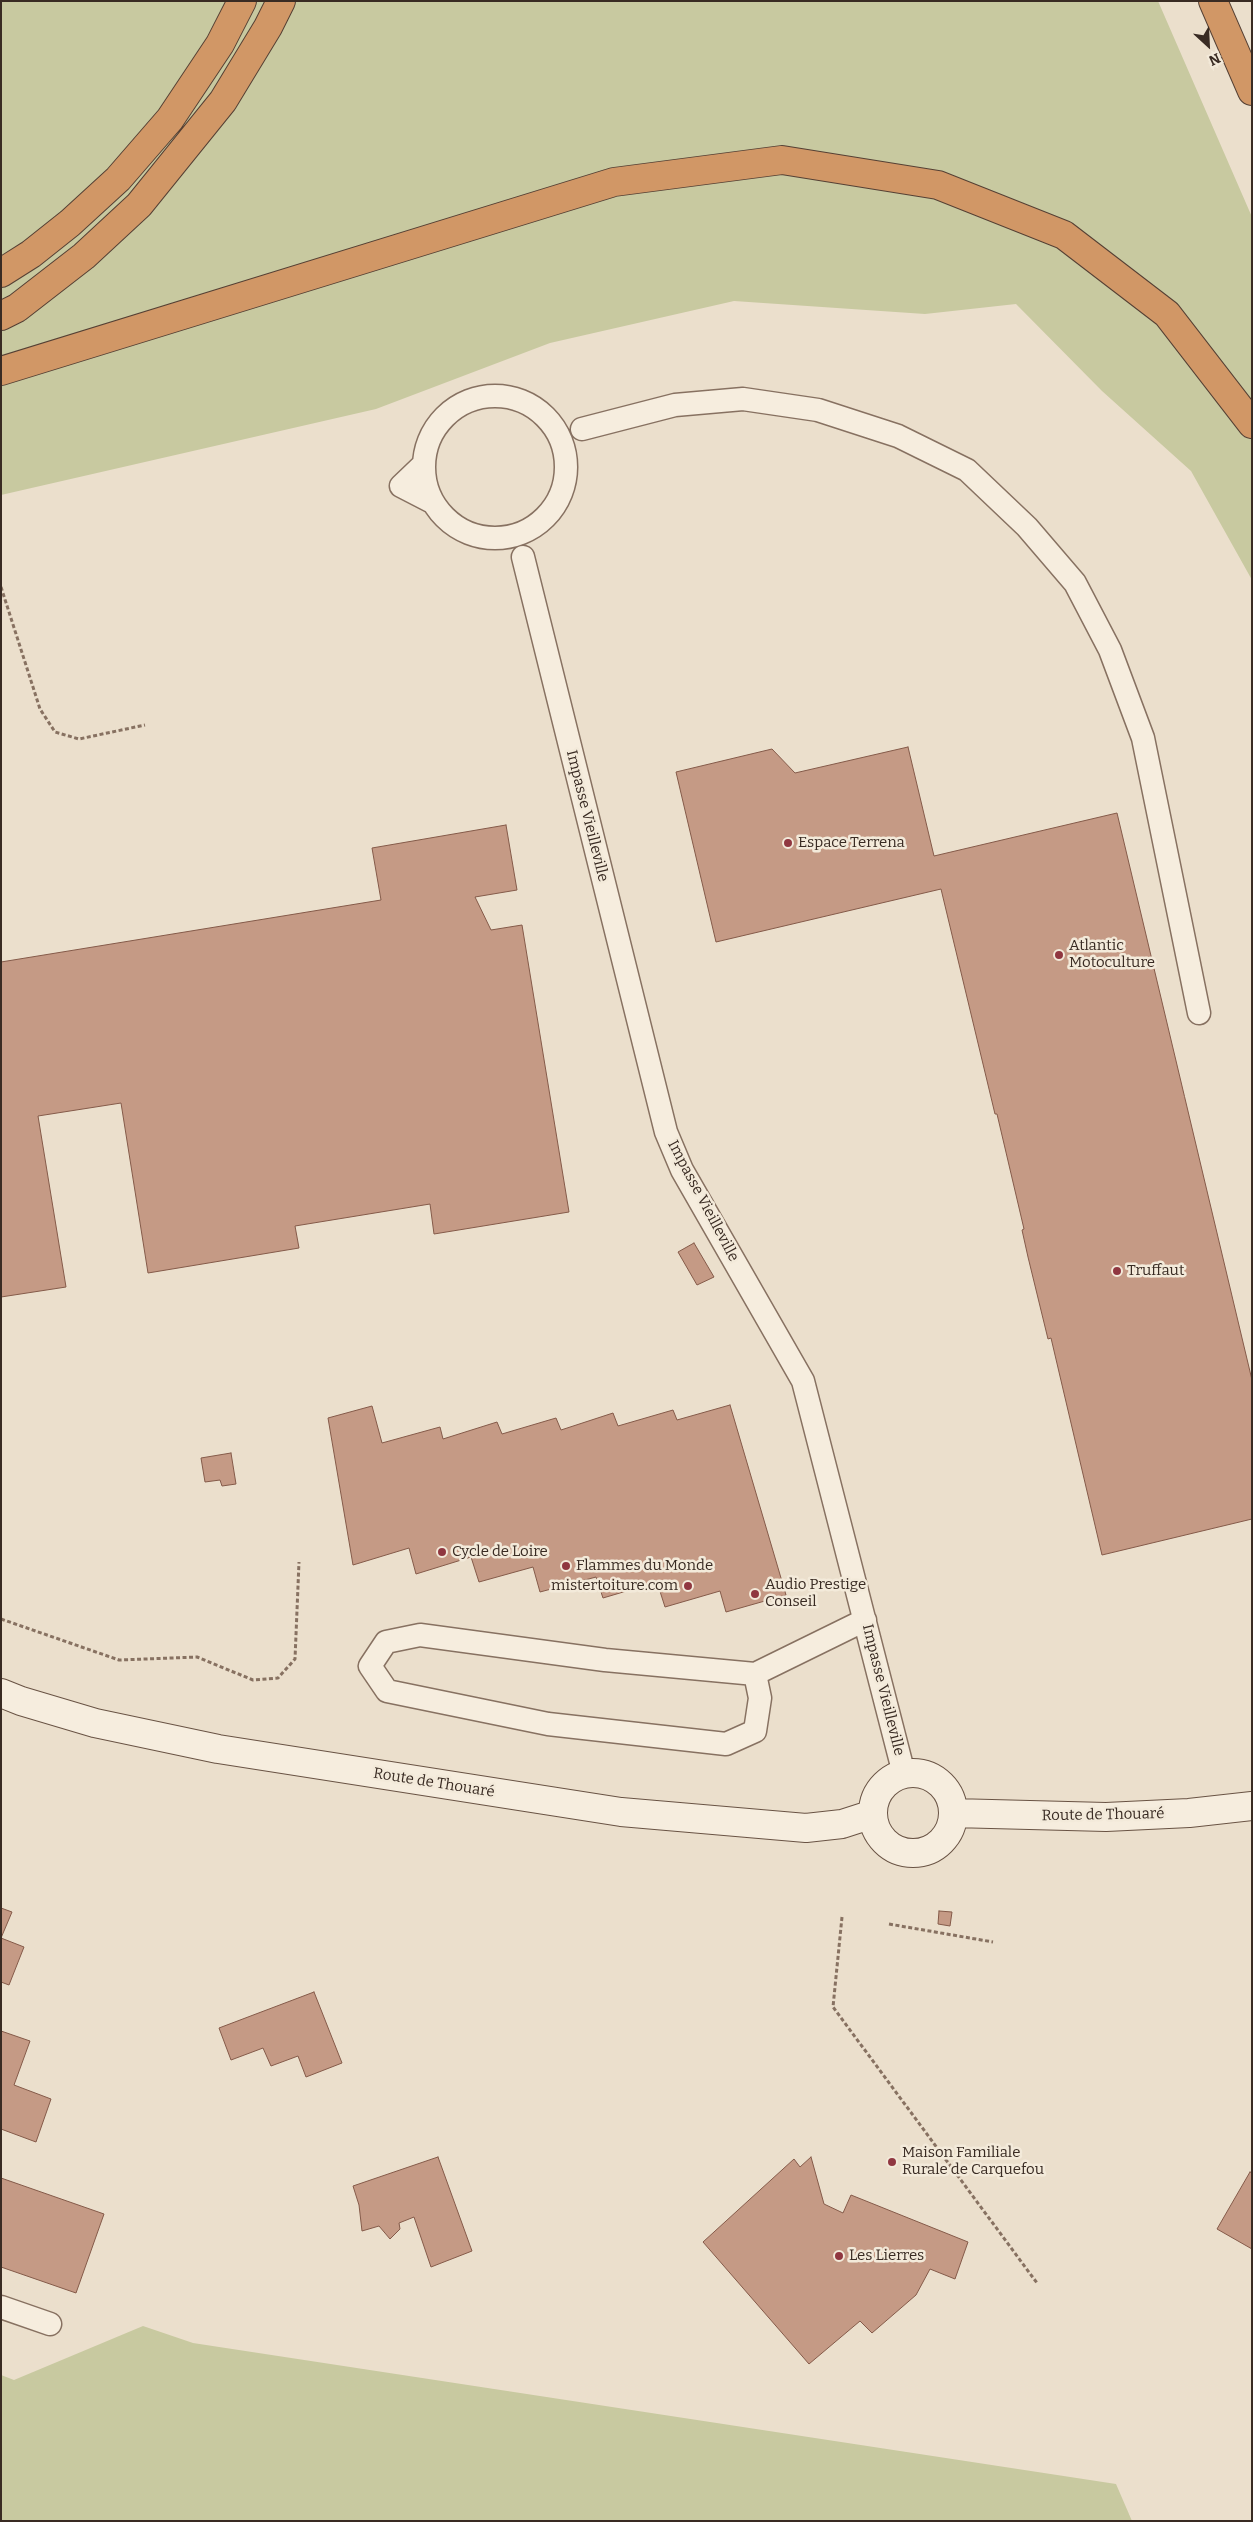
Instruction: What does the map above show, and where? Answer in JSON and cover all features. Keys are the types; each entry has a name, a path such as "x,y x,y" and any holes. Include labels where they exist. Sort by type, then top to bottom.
{"highway":[{"path":"1,273 32,254 70,224 118,180 170,119 220,44 242,1"},
{"path":"1,316 17,308 84,256 139,205 223,101 268,27 281,1"},
{"path":"1213,1 1252,91"},
{"path":"1,371 614,182 782,160 938,186 1064,235 1167,314 1252,424"}],"main road":[{"name":"Route de Thouaré","path":"1,1693 21,1702 95,1723 218,1749 621,1812 806,1828 842,1824 873,1814"},
{"path":"918,1773 932,1777 943,1786 950,1798 953,1812 951,1826 944,1838 928,1849 908,1852 897,1849 884,1840 875,1825 873,1814 878,1793 894,1777 918,1773"},
{"name":"Route de Thouaré","path":"953,1812 1106,1817 1189,1814 1252,1806"}],"lane":[{"path":"504,397 527,404 546,418 558,434 565,454 566,475 561,494 550,512 536,525 517,535 495,538 476,536 459,529 444,517 432,502 426,484 424,464 428,441 440,421 459,406 481,398 504,397"},
{"path":"546,418 582,429 675,405 743,399 818,410 898,436 967,470 1027,526 1075,583 1110,650 1143,738 1199,1014"},
{"path":"565,454 582,429"},
{"path":"495,538 522,557 536,525"},
{"name":"Impasse Vieilleville","path":"522,557 666,1132 682,1170 803,1381 904,1774"},
{"path":"756,1674 760,1698 755,1731 726,1744 548,1724 387,1691 370,1666 386,1642 420,1636 605,1660 756,1674 865,1620"},
{"path":"1,2307 50,2324"}],"path":[{"path":"1,587 40,709 55,732 79,739 145,725"},
{"path":"1,1619 119,1660 197,1657 253,1680 278,1678 295,1658 299,1562"},
{"path":"842,1917 833,2008 1037,2283"},
{"path":"889,1924 992,1942"}],"green space":[{"path":"1,1 1158,1 1252,217 1252,580 1191,471 1102,391 1016,304 925,314 734,301 550,343 376,409 1,495"},
{"path":"143,2326 193,2343 1116,2484 1132,2521 1,2521 1,2375 14,2380"}],"building":[{"path":"908,747 934,856 1117,813 1252,1380 1252,1519 1102,1555 1051,1338 1048,1339 1028,1257 1022,1230 1024,1229 997,1114 995,1114 941,889 716,942 676,772 772,749 795,773"},
{"path":"506,825 517,890 475,897 491,930 522,925 569,1212 434,1234 430,1204 295,1226 299,1248 148,1273 121,1103 38,1116 66,1287 1,1297 1,962 381,900 372,848"},
{"path":"694,1243 714,1277 697,1285 678,1252"},
{"path":"730,1405 786,1595 726,1612 720,1591 665,1607 657,1582 603,1598 596,1577 540,1592 533,1567 479,1582 471,1557 416,1574 409,1548 353,1565 328,1418 372,1406 382,1443 440,1427 443,1439 497,1422 502,1434 556,1418 561,1430 613,1413 618,1426 673,1410 677,1420"},
{"path":"231,1453 236,1484 222,1486 220,1480 205,1482 201,1458"},
{"path":"1,1908 12,1912 1,1938"},
{"path":"939,1911 952,1912 950,1926 938,1924"},
{"path":"1,1938 24,1947 9,1985 1,1982"},
{"path":"314,1992 342,2063 306,2077 298,2056 271,2066 263,2048 231,2060 219,2028"},
{"path":"1,2031 30,2041 14,2085 51,2099 36,2142 1,2129"},
{"path":"438,2157 472,2251 431,2267 414,2217 399,2223 400,2229 390,2239 379,2226 362,2231 359,2205 353,2186"},
{"name":"Les Lierres","path":"811,2157 824,2204 843,2213 851,2195 968,2242 955,2279 930,2269 916,2295 872,2333 860,2321 809,2364 703,2242 794,2159 800,2167"},
{"path":"1250,2172 1252,2173 1252,2249 1217,2229"},
{"path":"1,2178 104,2214 76,2293 1,2267"}],"place":[{"name":"Espace Terrena","path":"788,843"},
{"name":"Atlantic Motoculture","path":"1059,955"},
{"name":"Truffaut","path":"1117,1271"},
{"name":"Cycle de Loire","path":"442,1552"},
{"name":"Flammes du Monde","path":"566,1566"},
{"name":"mistertoiture.com","path":"688,1586"},
{"name":"Audio Prestige Conseil","path":"755,1594"},
{"name":"Maison Familiale Rurale de Carquefou","path":"892,2162"},
{"name":"Les Lierres","path":"839,2256"}]}
